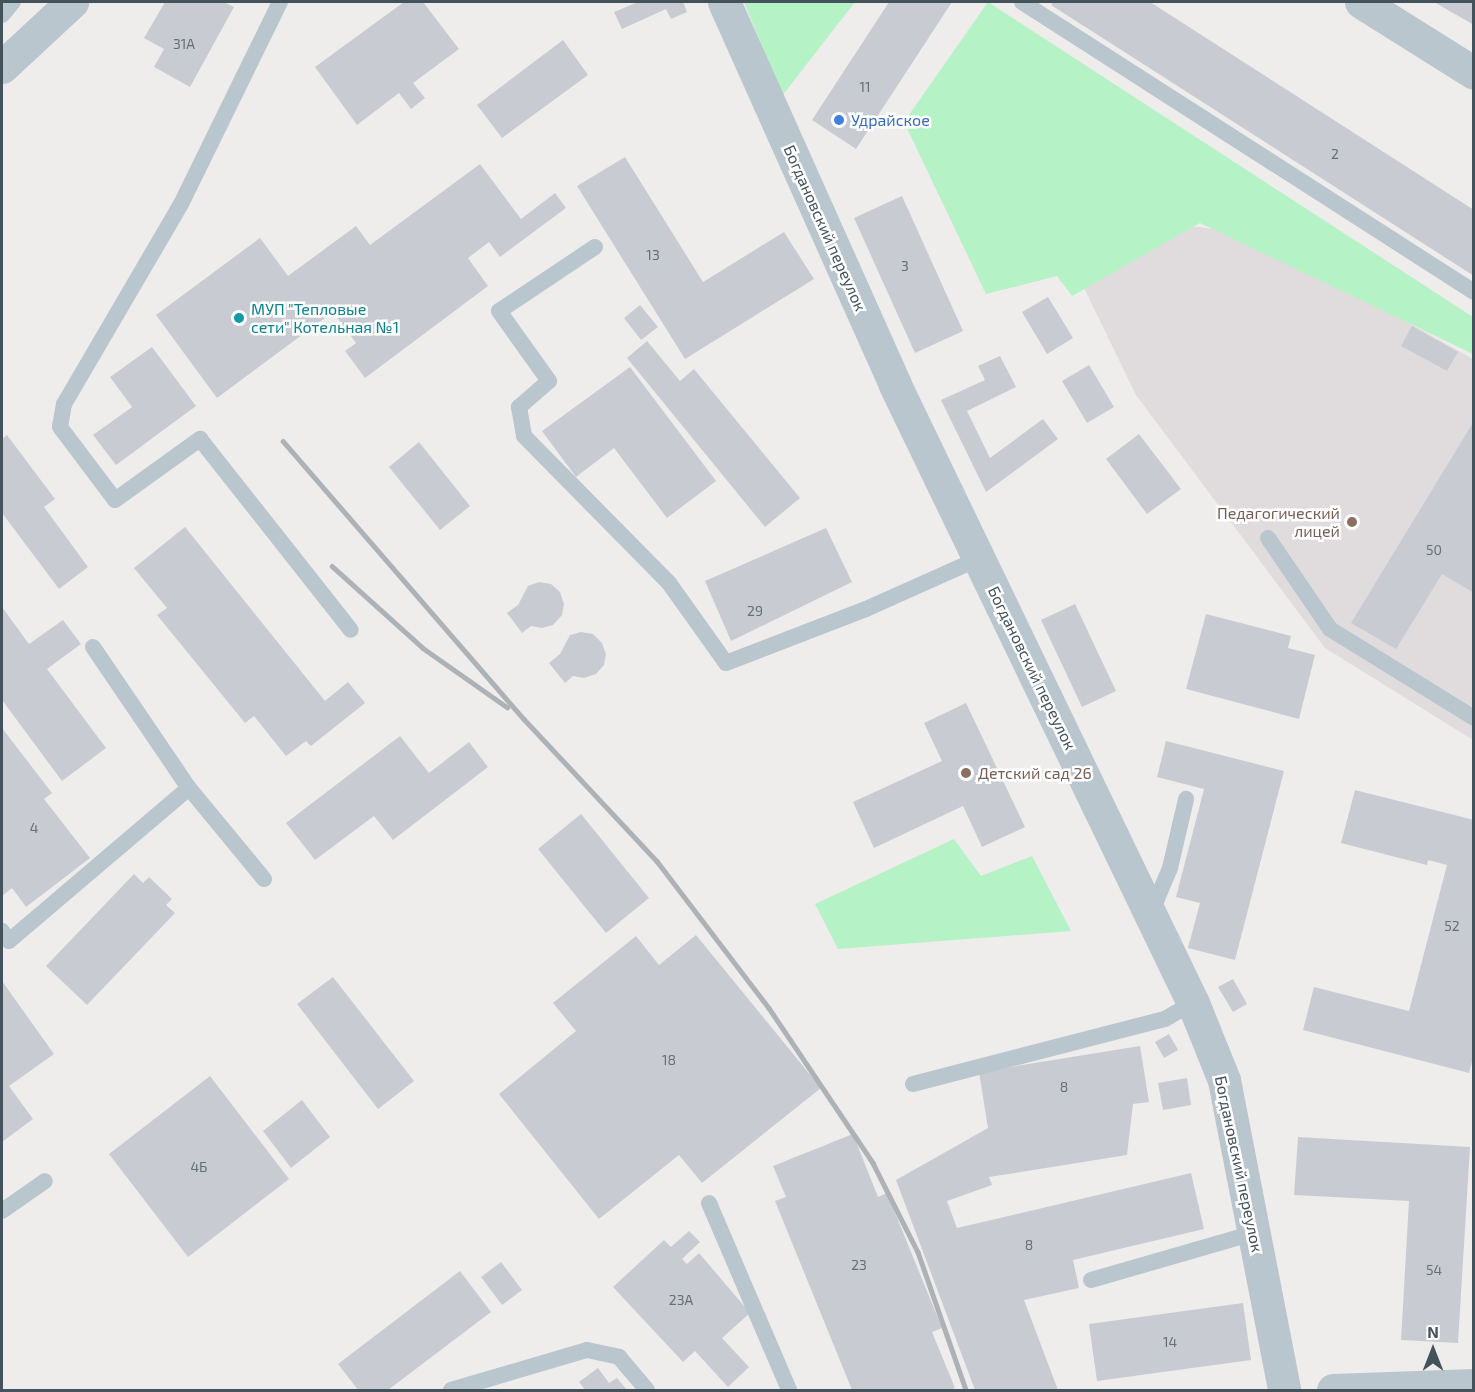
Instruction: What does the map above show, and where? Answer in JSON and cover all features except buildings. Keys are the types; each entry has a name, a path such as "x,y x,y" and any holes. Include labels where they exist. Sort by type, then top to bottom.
{"street":[{"path":"2,67 72,2"},
{"name":"Богдановский переулок","path":"724,2 895,385 1193,1003 1224,1080 1284,1390"},
{"path":"1361,2 1473,73"},
{"path":"1333,1390 1473,1385"}],"lane":[{"path":"2,15 13,2"},
{"path":"280,2 181,204 64,404 60,427 115,500 200,438 351,630"},
{"path":"1022,2 1473,292"},
{"path":"595,247 498,311 549,381 519,407 524,436 669,583 726,663 866,609 980,558"},
{"path":"1268,538 1330,629 1473,718"},
{"path":"93,647 189,788 264,879"},
{"path":"2,931 9,941 189,788"},
{"path":"1150,914 1170,868 1185,799"},
{"path":"913,1084 1166,1019 1193,1003"},
{"path":"2,1211 45,1181"},
{"path":"709,1203 789,1390"},
{"path":"1091,1281 1254,1233"},
{"path":"451,1390 587,1350 619,1357 647,1390"}],"shaded area":[{"name":"Педагогический лицей","path":"1190,226 1248,233 1473,359 1473,740 1325,648 1136,395 1083,286"}],"green space":[{"path":"744,2 855,2 782,96"},
{"path":"988,2 1473,317 1473,354 1200,223 1072,296 1057,276 986,294 904,122"},
{"path":"954,839 981,876 1032,856 1071,931 838,949 815,904"}],"railway":[{"path":"283,441 524,719 657,861 769,1008 873,1163 918,1252 966,1390"},
{"path":"332,566 423,648 507,707"}],"place":[{"name":"Удрайское","path":"839,120"},
{"name":"МУП \"Тепловые сети\" Котельная №1","path":"239,318"},
{"name":"Педагогический лицей","path":"1352,522"},
{"name":"Детский сад 26","path":"966,773"}]}
